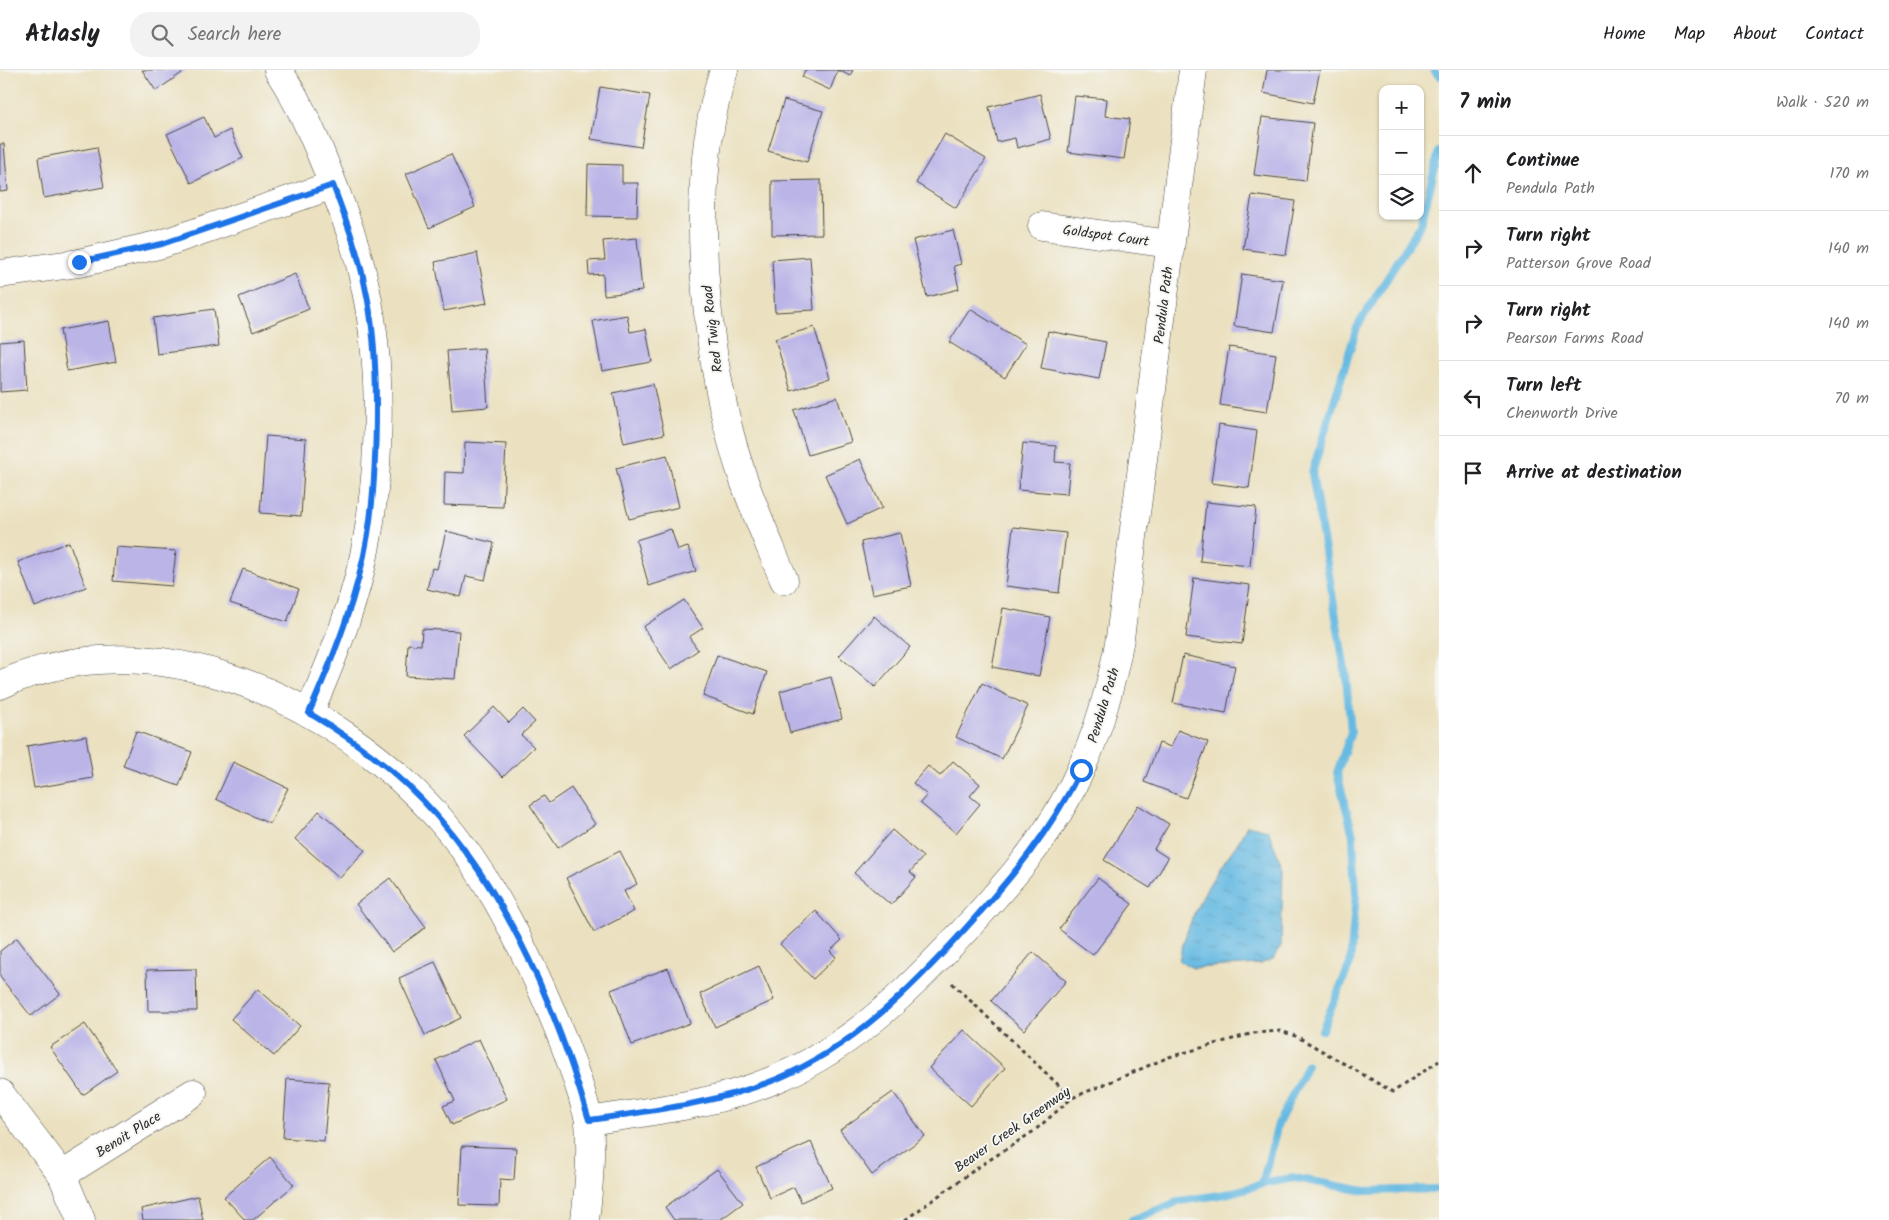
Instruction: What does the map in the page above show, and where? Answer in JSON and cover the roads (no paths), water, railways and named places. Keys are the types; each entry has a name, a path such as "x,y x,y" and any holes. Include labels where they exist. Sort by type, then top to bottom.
{"street":[{"path":"278,70 314,133 352,235 365,286 372,332 376,382 376,454 368,535 356,585 342,630 309,713"},
{"name":"Red Twig Road","path":"724,70 715,96 707,143 704,196 703,244 714,363 742,477 784,580"},
{"name":"Pendula Path","path":"589,1120 708,1100 747,1090 778,1078 823,1055 861,1030 893,1004 933,965 1016,873 1050,827 1087,755 1102,715 1114,671 1144,459 1193,70"},
{"path":"0,274 79,262 162,244 333,185"},
{"name":"Goldspot Court","path":"1042,226 1170,244"},
{"path":"0,685 21,675 57,665 94,660 140,660 188,665 261,690 309,713 359,744 401,779 438,818 468,854 495,895 528,960 571,1062 589,1120 588,1195 585,1220"},
{"path":"0,1093 62,1175 81,1220"},
{"name":"Benoit Place","path":"62,1175 194,1093"}],"water":[{"path":"1247,825 1268,830 1283,869 1281,946 1273,959 1260,964 1193,968 1179,961 1188,930 1196,909 1207,889"}],"waterway":[{"path":"1434,70 1439,76"},
{"path":"1322,1030 1350,964 1356,894 1353,835 1337,773 1351,732 1346,677 1312,473 1357,327 1421,224 1439,151"},
{"path":"1262,1184 1278,1124 1307,1065"},
{"path":"1132,1220 1180,1201 1226,1194 1294,1178 1365,1191 1439,1189"}]}
